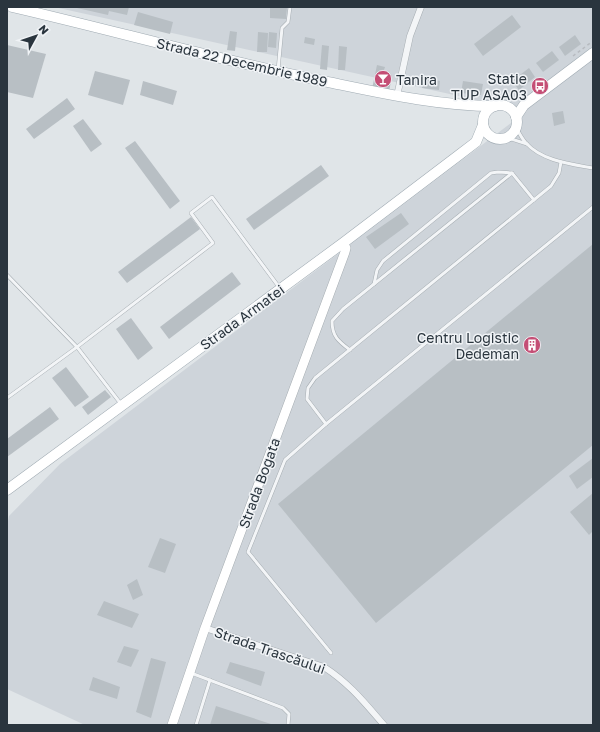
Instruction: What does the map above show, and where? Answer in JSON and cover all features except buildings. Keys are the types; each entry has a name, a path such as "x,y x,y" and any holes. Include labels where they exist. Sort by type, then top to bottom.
{"main road":[{"name":"Strada 22 Decembrie 1989","path":"12,7 278,72 397,96 474,106 495,106"},
{"path":"474,106 483,121 487,134 502,140 508,138 512,135 524,105 593,53"},
{"path":"483,121 486,112 495,106 501,105 508,107 524,105"},
{"path":"508,107 515,114 516,122"},
{"name":"Strada Armatei","path":"476,142 483,121"},
{"name":"Strada Armatei","path":"7,490 342,243 476,142 494,138"},
{"name":"Strada Bogata","path":"172,725 205,628 345,252 346,248 342,243"}],"street":[{"path":"397,96 410,36 421,7"},
{"name":"Strada Trascăului","path":"205,628 324,667 338,676 356,692 384,725"}],"lane":[{"path":"278,72 282,28 288,22 290,7"},
{"path":"516,122 526,144"},
{"path":"508,138 526,144 538,153 562,162 593,168"},
{"path":"326,424 307,399 308,388 315,378 552,186 559,173 562,162"},
{"path":"374,284 377,270 383,261 492,173 512,173 534,200"},
{"path":"350,350 338,341 332,330 332,321 342,309 512,173"},
{"path":"7,398 214,243 191,213 212,197 280,289"},
{"path":"331,653 248,552 285,460 326,424 593,207"},
{"path":"7,274 77,347 122,406"},
{"path":"190,673 283,708 289,714 288,725"},
{"path":"196,725 210,680"}],"shaded area":[{"path":"54,7 593,7 593,725 85,725 7,689 7,526 9,516 60,464 527,111"}],"place":[{"name":"Tanira","path":"383,79"},
{"name":"Statie TUP ASA03","path":"540,86"},
{"name":"Centru Logistic Dedeman","path":"532,345"}]}
